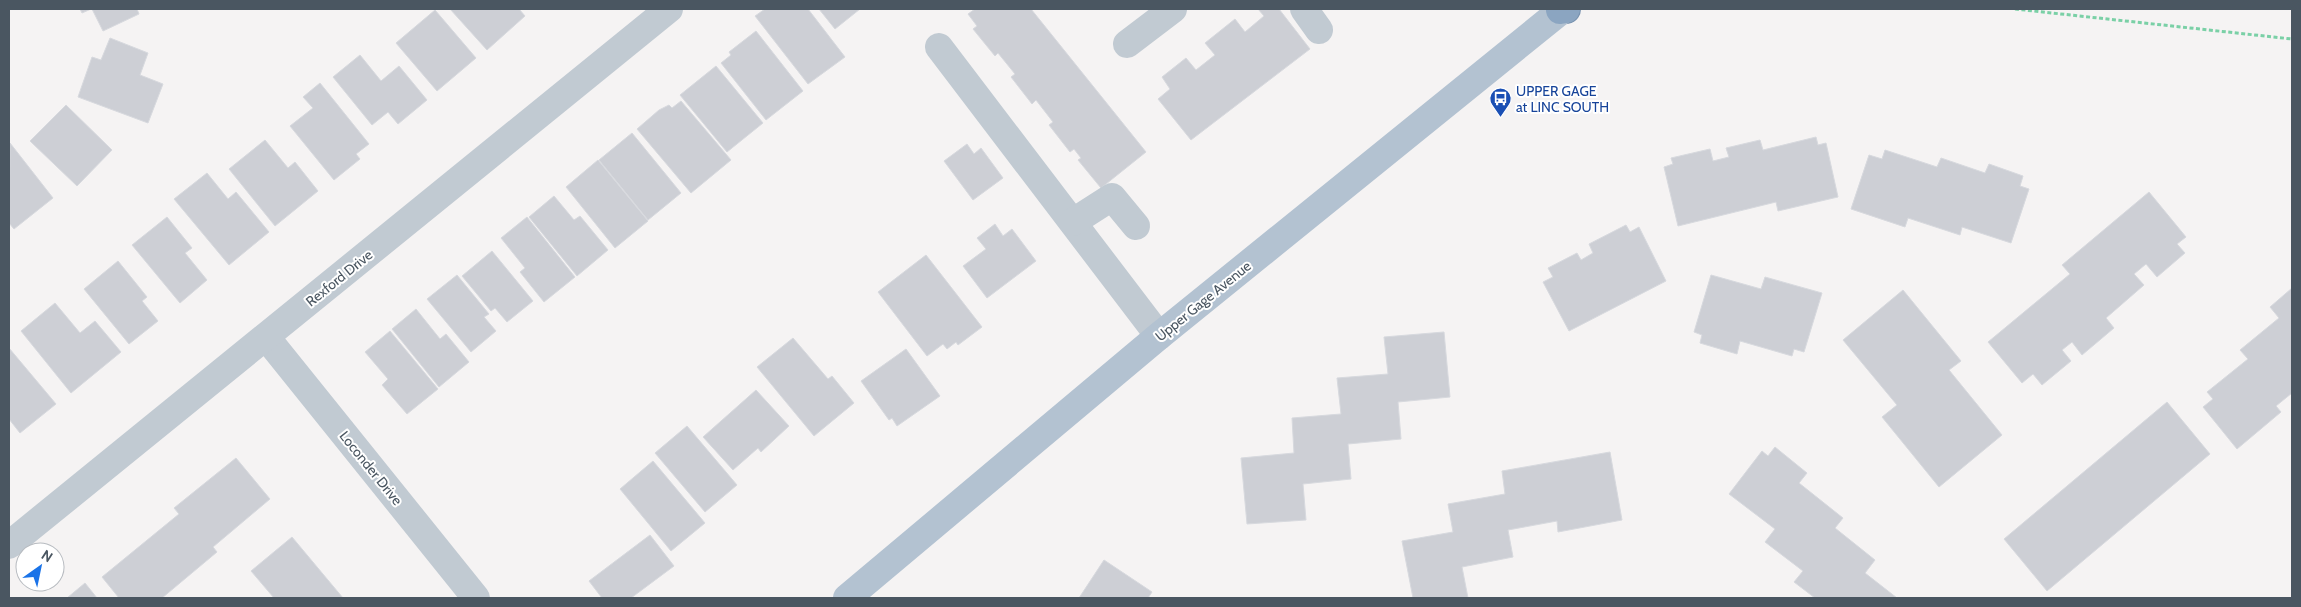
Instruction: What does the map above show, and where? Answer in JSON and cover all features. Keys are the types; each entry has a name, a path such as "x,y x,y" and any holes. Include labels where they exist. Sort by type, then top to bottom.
{"main road":[{"name":"Upper Gage Avenue","path":"847,598 1159,336 1563,9"}],"street":[{"name":"Rexford Drive","path":"9,546 669,9"},
{"path":"1127,44 1173,9"},
{"path":"939,48 1159,336"},
{"path":"1073,222 1112,197 1136,226"},
{"name":"Loconder Drive","path":"266,337 476,598"}],"path":[{"path":"2015,9 2292,39"}],"building":[{"path":"80,9 91,9 82,13"},
{"path":"92,9 137,9 139,14 103,31"},
{"path":"450,9 519,9 525,16 487,50"},
{"path":"765,9 808,9 845,57 808,84 755,16"},
{"path":"819,9 860,9 835,29"},
{"path":"975,9 1031,9 1146,152 1101,188 1078,160 1081,158 1074,149 1070,152 1049,125 1053,122 1036,100 1032,104 1011,77 1015,74 998,53 995,56 973,29 977,26 968,14"},
{"path":"1258,9 1279,9 1310,49 1191,140 1158,99 1170,89 1162,77 1186,58 1196,70 1215,55 1205,43 1235,19 1245,32 1264,16"},
{"path":"435,10 476,58 437,91 396,43"},
{"path":"756,31 803,91 766,120 721,63 731,55 729,52"},
{"path":"110,38 148,53 140,75 163,84 148,123 78,97 92,57 101,60"},
{"path":"360,55 381,81 399,66 427,100 398,124 388,112 372,125 333,77"},
{"path":"716,66 763,123 727,152 680,95"},
{"path":"320,83 369,144 356,154 360,159 334,180 290,126 313,108 303,97"},
{"path":"681,101 731,160 691,193 637,129 659,110 669,105 672,108"},
{"path":"66,105 112,150 77,186 30,141"},
{"path":"632,133 681,193 648,220 599,160"},
{"path":"1816,137 1818,145 1826,143 1838,197 1778,211 1776,202 1678,226 1664,167 1673,164 1671,158 1710,149 1713,161 1729,157 1726,148 1760,140 1763,150"},
{"path":"265,140 288,168 295,162 318,191 275,226 229,169"},
{"path":"10,143 53,198 14,229 9,223"},
{"path":"967,144 974,154 981,148 1003,178 973,200 944,161"},
{"path":"1885,150 1937,167 1941,158 1985,173 1989,164 2023,176 2020,186 2029,189 2011,243 1962,227 1960,235 1908,218 1905,227 1851,209 1869,155 1882,159"},
{"path":"598,160 648,221 615,248 566,187"},
{"path":"207,173 228,199 236,192 269,232 229,265 174,199"},
{"path":"2149,192 2186,237 2177,244 2185,253 2157,277 2146,264 2134,274 2144,285 2106,318 2114,328 2082,355 2072,342 2062,350 2071,361 2042,385 2033,374 2022,383 1988,342 2070,274 2062,265"},
{"path":"554,196 574,220 580,216 608,250 577,276 529,217"},
{"path":"167,217 192,248 185,253 207,280 180,303 132,245"},
{"path":"527,217 575,277 544,302 520,272 525,268 501,238"},
{"path":"995,224 1003,236 1012,229 1036,261 987,298 963,266 986,249 977,238"},
{"path":"1626,225 1630,232 1639,227 1666,281 1569,331 1543,282 1553,277 1548,268 1577,253 1581,260 1593,253 1589,244"},
{"path":"492,251 533,301 507,322 495,308 491,311 462,276"},
{"path":"926,255 982,327 958,345 956,342 947,349 943,344 927,356 878,292"},
{"path":"118,261 147,297 142,301 158,321 129,344 84,289"},
{"path":"457,275 489,314 484,317 496,331 471,352 427,299"},
{"path":"1711,275 1761,289 1765,277 1822,293 1804,352 1794,349 1792,356 1740,341 1737,354 1700,343 1702,335 1694,332"},
{"path":"2292,288 2292,393 2276,406 2281,412 2237,449 2203,407 2213,399 2207,392 2248,359 2240,350 2279,318 2270,307"},
{"path":"1903,290 1961,361 1949,370 2002,435 1939,487 1882,417 1897,405 1843,340"},
{"path":"55,303 80,333 95,321 121,352 71,393 21,331"},
{"path":"416,309 440,339 446,334 469,362 439,387 392,329"},
{"path":"390,331 438,389 407,414 382,385 388,379 365,352"},
{"path":"1444,332 1450,397 1398,402 1401,439 1348,444 1351,479 1303,484 1306,520 1247,524 1241,458 1294,453 1292,418 1341,414 1337,378 1388,374 1384,337"},
{"path":"793,338 828,379 832,376 854,403 814,436 757,367"},
{"path":"9,348 56,404 20,433 9,419"},
{"path":"906,349 940,396 897,426 892,418 889,420 861,381"},
{"path":"756,390 789,426 761,452 758,448 733,470 703,437"},
{"path":"2167,402 2210,454 2047,591 2004,539"},
{"path":"687,426 737,485 705,512 655,453"},
{"path":"1775,447 1807,473 1799,483 1843,518 1835,528 1875,560 1865,573 1897,598 1815,598 1794,582 1803,571 1765,542 1775,529 1729,494 1762,451 1768,456"},
{"path":"1610,452 1622,520 1558,532 1557,521 1508,530 1513,557 1462,567 1468,598 1413,598 1402,541 1453,532 1448,504 1505,494 1502,471"},
{"path":"236,458 270,499 213,547 217,552 162,598 119,598 102,577 179,514 174,508"},
{"path":"653,461 705,523 671,551 620,489"},
{"path":"650,535 674,566 631,598 602,598 589,581"},
{"path":"292,537 343,598 274,598 251,571"},
{"path":"1104,560 1152,592 1148,598 1079,598"},
{"path":"85,583 97,598 67,598"}],"place":[{"name":"UPPER GAGE at LINC SOUTH","path":"1500,118"}]}
